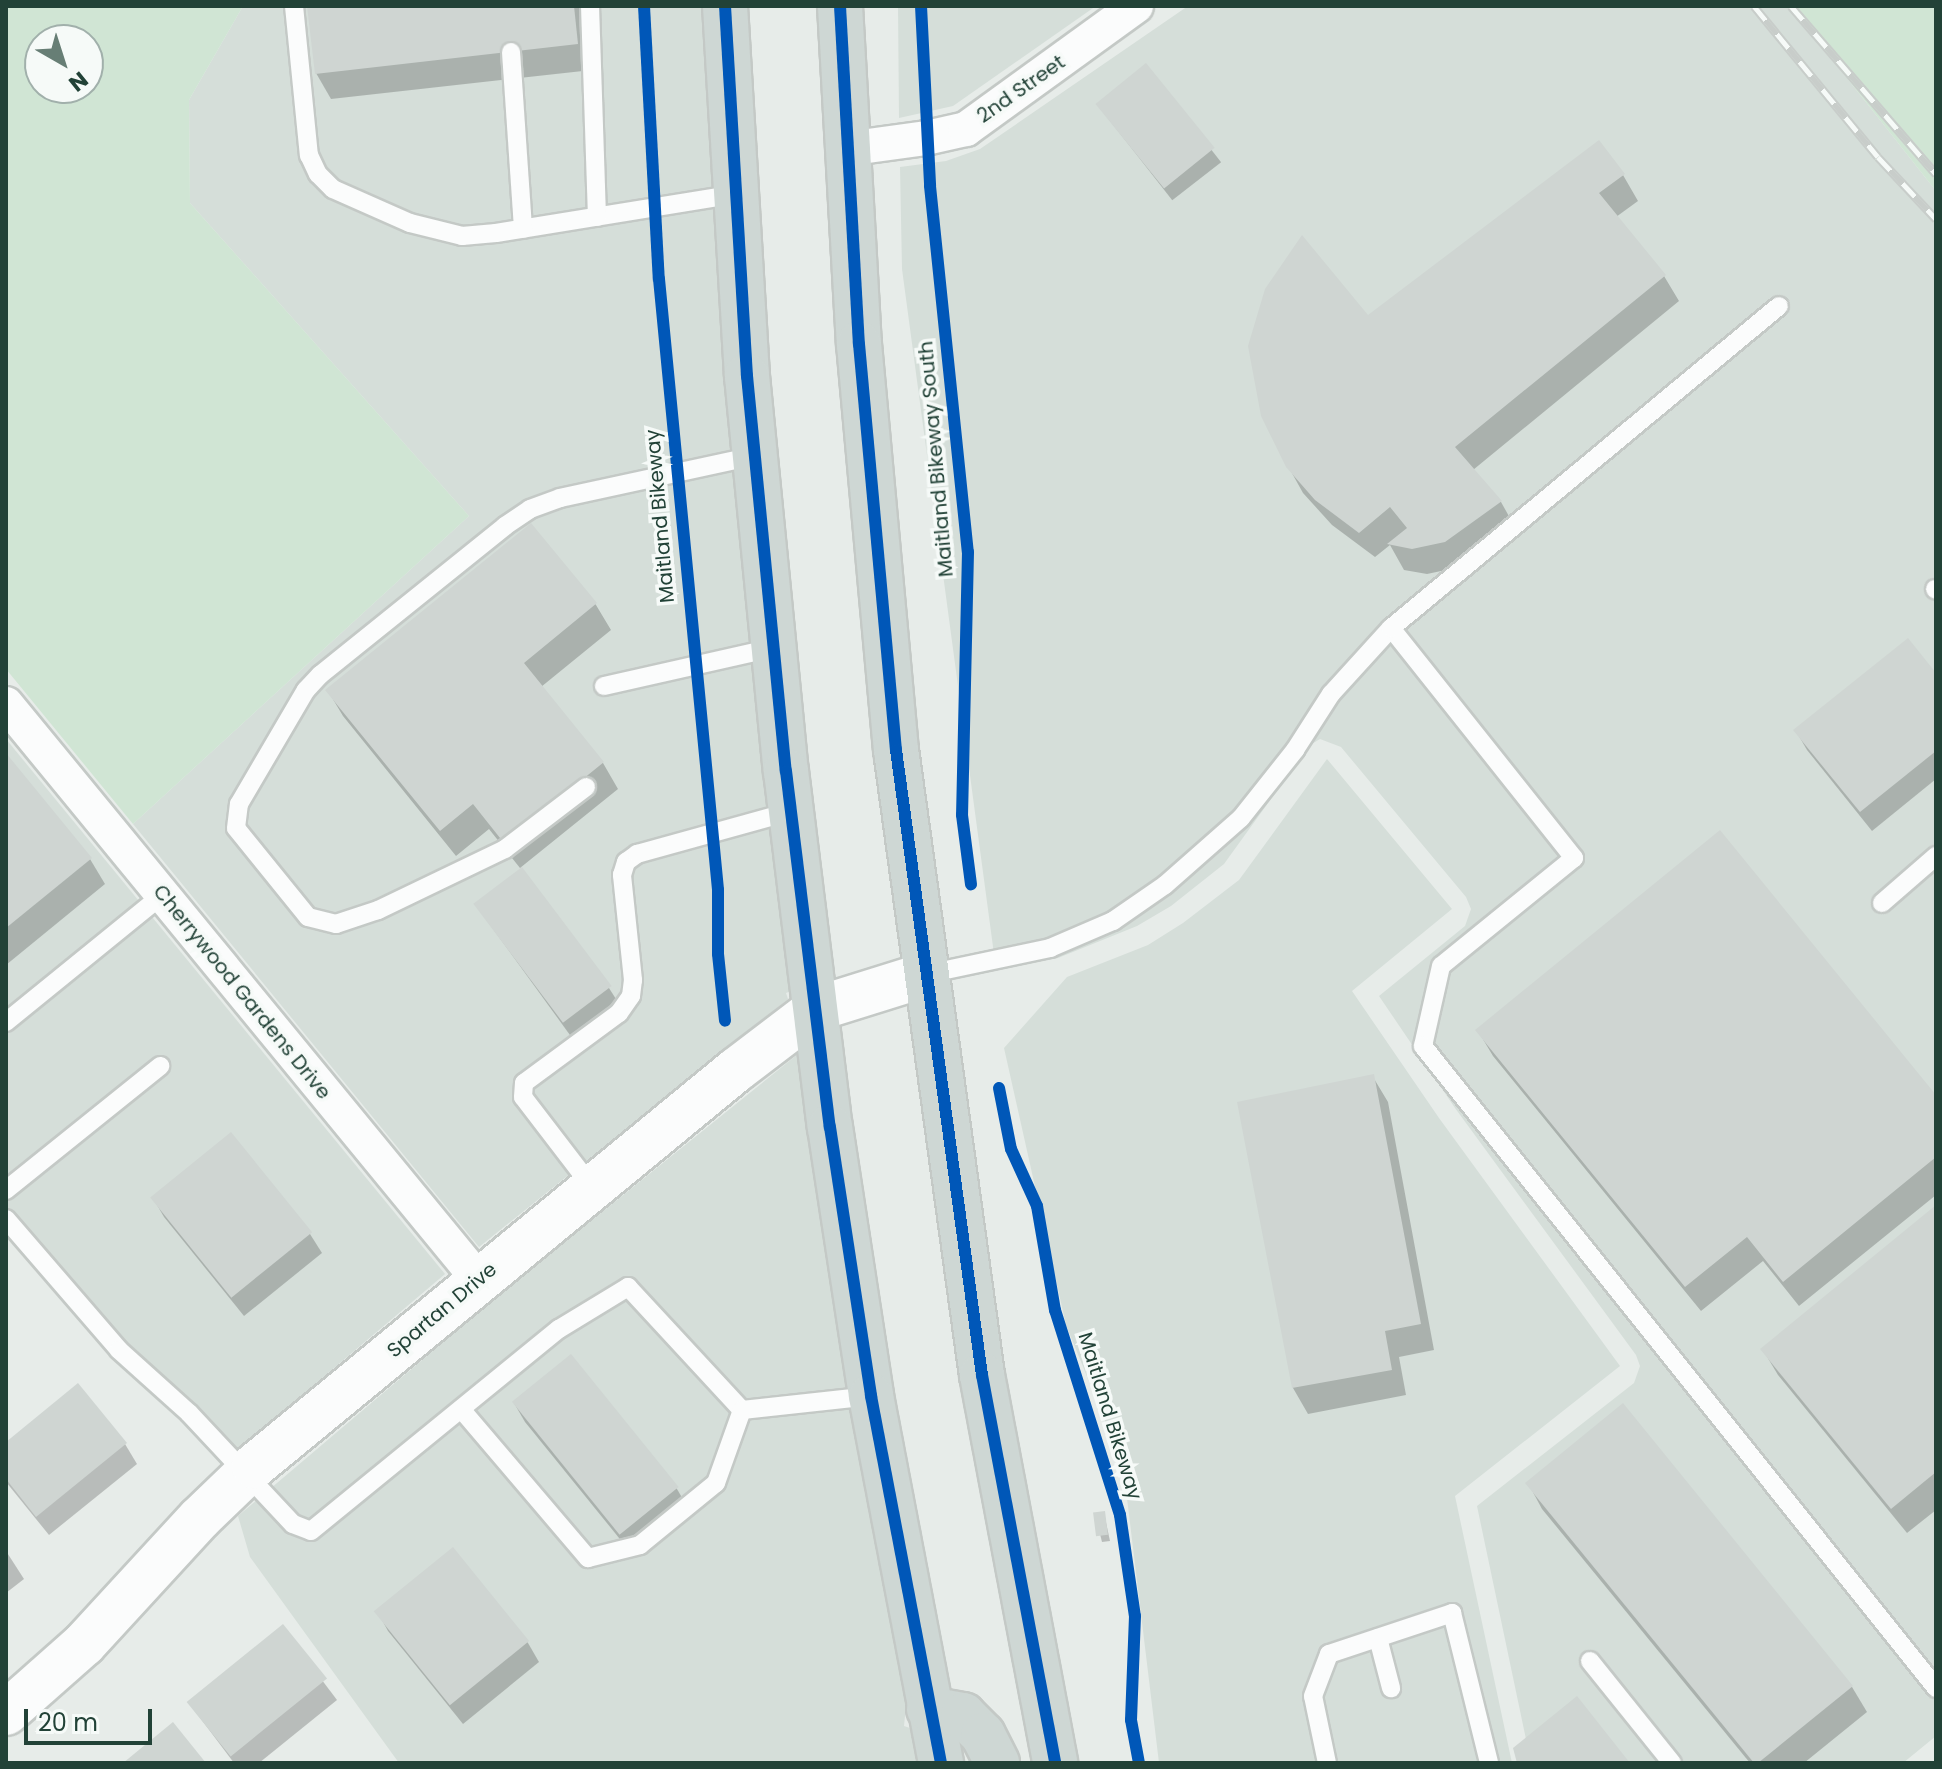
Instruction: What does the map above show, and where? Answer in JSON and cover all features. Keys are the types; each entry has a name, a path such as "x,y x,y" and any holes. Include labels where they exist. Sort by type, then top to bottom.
{"main road":[{"path":"725,6 755,456 773,648 816,1009 871,1396 941,1763"},
{"path":"840,6 846,149 896,750 982,1375 1055,1763"},
{"path":"929,1709 963,1715 983,1735 997,1763"}],"street":[{"name":"2nd Street","path":"846,149 966,129 1136,6"},
{"name":"Cherrywood Gardens Drive","path":"6,704 478,1279"},
{"name":"Spartan Drive","path":"6,1713 84,1644 200,1518 246,1474 592,1187 816,1009 925,975"}],"lane":[{"path":"294,6 309,155 318,174 333,189 410,223 462,236 736,194"},
{"path":"590,6 597,217"},
{"path":"511,52 523,229"},
{"path":"925,975 1050,948 1113,921 1165,885 1241,818 1295,750 1331,694 1391,628 1779,306"},
{"path":"586,787 505,849 378,910 336,924 308,917 236,828 239,804 313,682 505,526 530,509 560,498 755,456"},
{"path":"1391,628 1574,858 1441,966 1423,1046 1936,1688"},
{"path":"604,686 773,648"},
{"path":"592,1187 523,1097 524,1083 619,1013 631,996 633,980 622,875 626,862 637,854 792,811"},
{"path":"1882,903 1936,856"},
{"path":"6,1022 162,895"},
{"path":"6,1190 160,1066"},
{"path":"6,1219 119,1350 189,1413 293,1524 311,1531 559,1329 628,1287 742,1410"},
{"path":"742,1410 871,1396"},
{"path":"461,1409 588,1558 640,1545 716,1483 742,1410"},
{"path":"1327,1763 1313,1696 1329,1654 1452,1613 1489,1763"},
{"path":"1378,1638 1391,1688"},
{"path":"1590,1661 1672,1763"}],"shaded area":[{"path":"243,6 701,6 724,375 763,770 791,991 786,993 788,999 479,1247 133,824 469,516 190,203 189,100"},
{"path":"898,6 1096,6 953,106 899,118"},
{"path":"1188,6 1790,6 1936,191 1936,1736 1903,1763 1531,1763 1477,1506 1634,1383 1640,1366 1636,1355 1455,1108 1379,996 1465,926 1471,909 1466,897 1341,747 1320,739 1310,745 1224,864 1171,906 1137,926 1058,958 996,969 902,269 900,167 946,161 980,149"},
{"path":"6,739 445,1274 221,1464 6,1207"},
{"path":"1327,759 1452,909 1352,991 1439,1118 1620,1366 1455,1496 1512,1763 1159,1763 1123,1465 1066,1325 1004,1048 1067,977 1148,945 1183,923 1239,880"},
{"path":"798,1054 852,1416 906,1706 904,1726 910,1728 917,1763 399,1763 250,1557 238,1516 494,1299"}],"green space":[{"path":"6,6 243,6 189,100 190,203 469,516 133,824 6,669"},
{"path":"1790,6 1936,6 1936,191"}],"building":[{"path":"307,6 574,6 578,44 315,74"},
{"path":"1146,63 1215,148 1164,189 1095,104"},
{"path":"1599,140 1625,174 1599,193 1666,275 1455,447 1502,501 1445,542 1412,549 1387,544 1407,528 1390,507 1359,533 1315,500 1286,467 1261,416 1248,346 1265,289 1302,235 1368,315"},
{"path":"531,523 597,603 524,663 604,762 504,843 473,804 440,831 325,690"},
{"path":"1908,638 1936,673 1936,751 1860,812 1793,730"},
{"path":"6,753 92,858 6,928"},
{"path":"1720,830 1936,1095 1936,1157 1783,1282 1747,1237 1685,1287 1475,1030"},
{"path":"522,867 612,986 563,1023 473,904"},
{"path":"1374,1074 1421,1324 1385,1331 1392,1370 1292,1388 1237,1102"},
{"path":"231,1132 312,1232 231,1298 150,1197"},
{"path":"1936,1205 1936,1472 1891,1509 1760,1349"},
{"path":"571,1354 679,1487 620,1535 512,1402"},
{"path":"78,1383 127,1443 36,1517 6,1479 6,1442"},
{"path":"1623,1403 1853,1686 1758,1763 1754,1763 1525,1483"},
{"path":"1105,1511 1108,1535 1096,1536 1093,1512"},
{"path":"453,1547 529,1641 450,1705 374,1611"},
{"path":"283,1624 327,1678 231,1756 187,1702"},
{"path":"1577,1696 1630,1763 1517,1763 1513,1748"},
{"path":"173,1722 206,1763 123,1763"}],"railway":[{"path":"1754,6 1878,157 1936,219"},
{"path":"1791,6 1936,174"}],"cycle path":[{"name":"Maitland Bikeway","path":"644,6 659,279 718,890 718,954 725,1021"},
{"path":"725,6 747,376 786,771 830,1127 871,1396 941,1763"},
{"path":"840,6 859,344 896,750 982,1375 1055,1763"},
{"name":"Maitland Bikeway South","path":"921,6 930,186 968,552 962,815 971,884"},
{"name":"Maitland Bikeway","path":"999,1088 1011,1149 1037,1206 1055,1310 1120,1515 1135,1616 1131,1720 1139,1763"}]}
